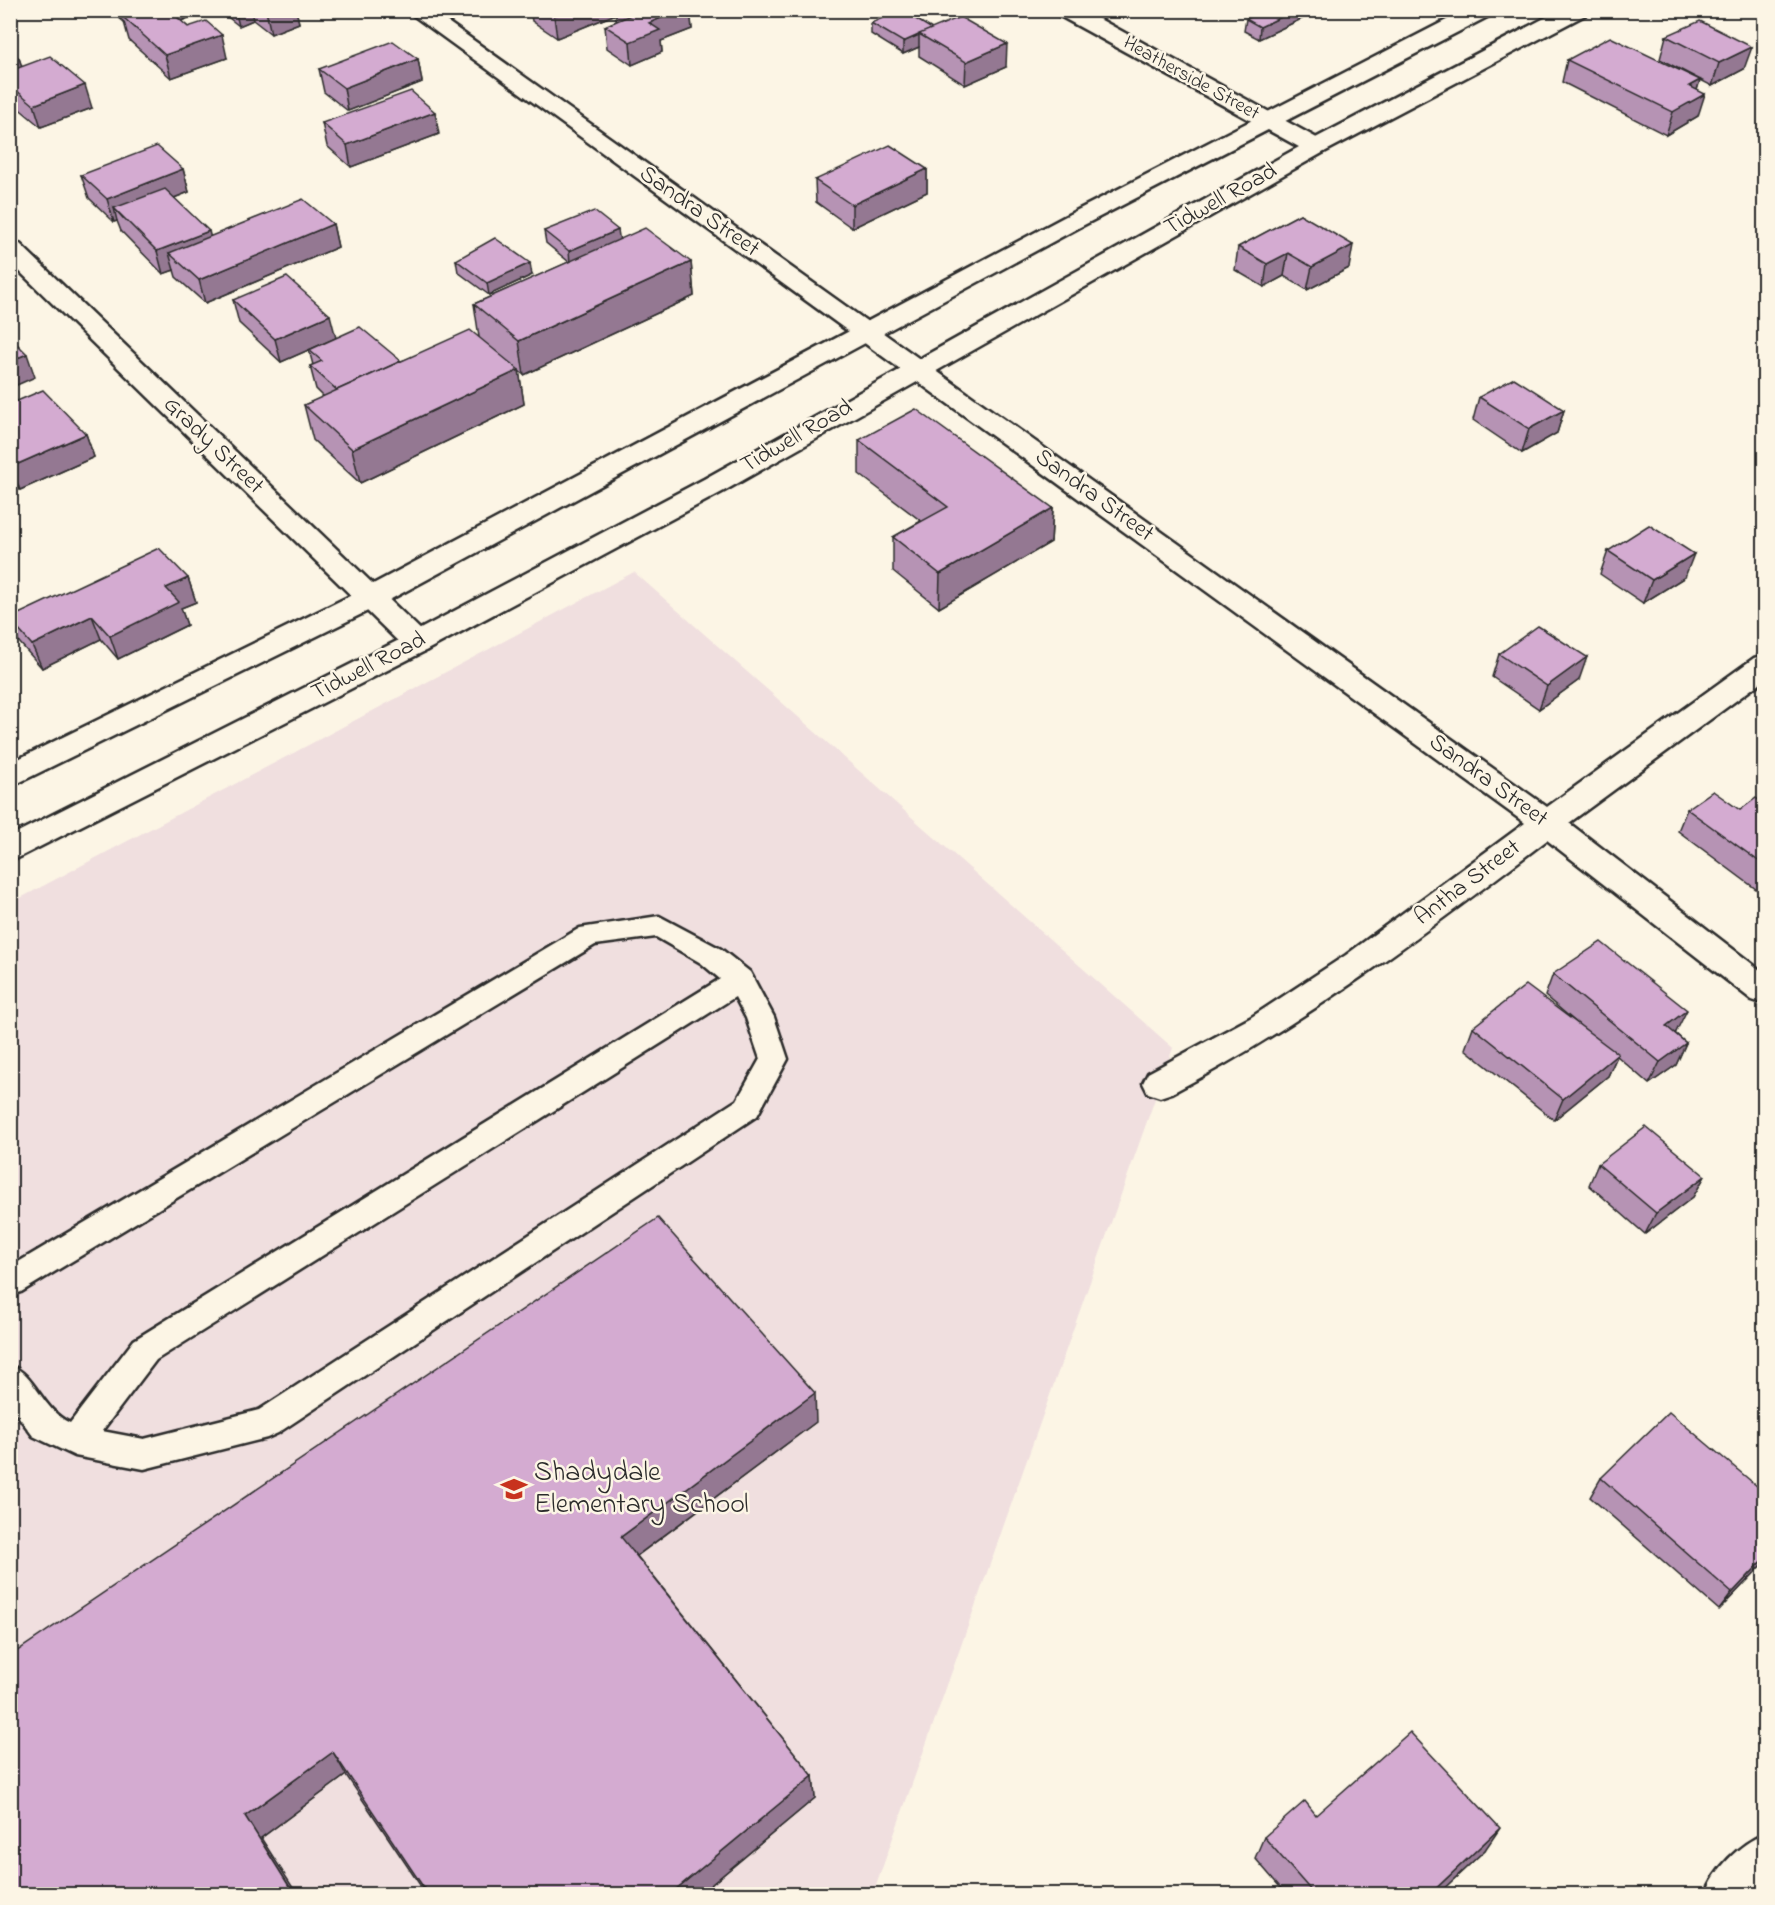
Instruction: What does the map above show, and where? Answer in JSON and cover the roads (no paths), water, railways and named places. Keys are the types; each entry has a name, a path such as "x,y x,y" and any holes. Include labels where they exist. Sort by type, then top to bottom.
{"main road":[{"name":"Sandra Street","path":"416,10 1547,823 1764,991"},
{"name":"Heatherside Street","path":"1066,10 1316,147"},
{"name":"Tidwell Road","path":"10,776 370,598 1268,121 1482,10"},
{"name":"Tidwell Road","path":"10,850 417,643 714,485 1316,147 1577,10"},
{"name":"Grady Street","path":"10,248 417,643"},
{"name":"Antha Street","path":"1160,1083 1212,1058 1360,965 1547,823 1764,665"},
{"path":"1728,1894 1764,1856"}],"lane":[{"path":"10,1283 589,935 659,926 711,956 740,980 760,1017 774,1059 747,1108 267,1423 144,1454 75,1442 44,1426 10,1379"},
{"path":"75,1442 145,1350 740,980"}],"place":[{"name":"Shadydale Elementary School","path":"514,1489"}]}
